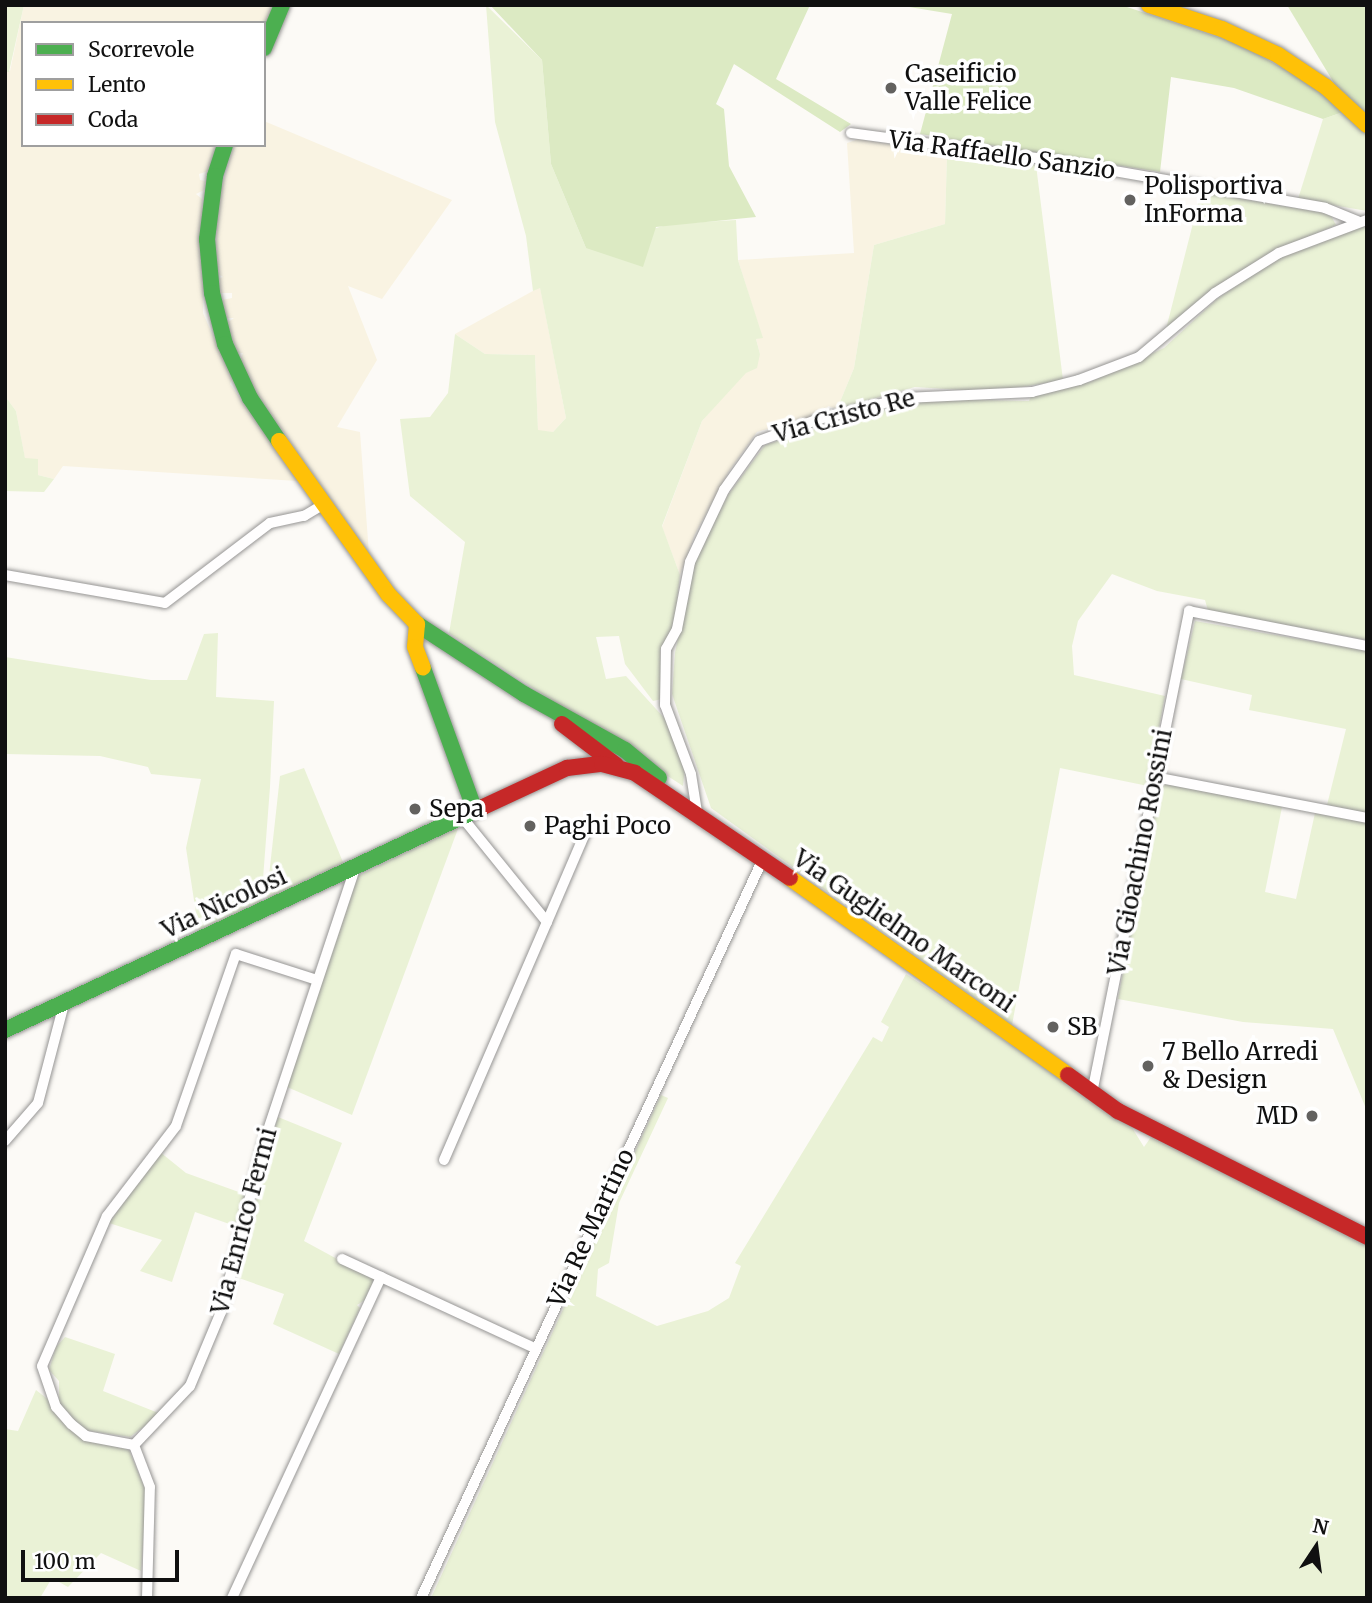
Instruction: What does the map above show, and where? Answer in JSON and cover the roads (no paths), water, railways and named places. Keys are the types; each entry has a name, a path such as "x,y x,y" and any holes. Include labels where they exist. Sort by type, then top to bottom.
{"main road":[{"path":"266,43 282,5"},
{"path":"1149,5 1222,29 1278,55 1326,88 1367,125"},
{"path":"224,147 215,176 207,239 218,318 250,398 322,505 388,594 416,624 524,694 625,750 697,812"},
{"path":"416,624 415,647 469,814"},
{"path":"524,694 619,767"},
{"name":"Via Guglielmo Marconi","path":"469,814 567,768 584,764 619,767 697,812 1118,1111 1301,1202"},
{"name":"Via Nicolosi","path":"5,1030 469,814"},
{"path":"1301,1202 1367,1225"},
{"path":"1301,1202 1367,1237"}],"street":[{"name":"Via Raffaello Sanzio","path":"851,133 1070,163 1325,208 1362,220"},
{"name":"Via Cristo Re","path":"697,812 691,774 665,705 666,649 677,629 690,562 724,490 758,441 819,419 905,397 1032,392 1079,380 1139,357 1215,293 1279,253 1362,220"},
{"path":"5,575 165,603 270,523 304,516 322,505"},
{"name":"Via Gioachino Rossini","path":"1092,1093 1189,611 1367,646"},
{"path":"1155,777 1367,818"},
{"path":"469,814 547,922"},
{"path":"444,1160 586,831"},
{"name":"Via Re Martino","path":"421,1598 763,859"},
{"name":"Via Enrico Fermi","path":"134,1445 190,1385 222,1312 264,1142 355,868"},
{"path":"147,1598 150,1487 134,1445 86,1436 71,1424 56,1407 42,1366 107,1216 176,1126 236,954 317,980"},
{"path":"5,1141 38,1103 65,1000"},
{"path":"342,1259 535,1348"},
{"path":"232,1598 381,1277"}],"place":[{"name":"Caseificio Valle Felice","path":"891,88"},
{"name":"Polisportiva InForma","path":"1130,200"},
{"name":"Sepa","path":"415,809"},
{"name":"Paghi Poco","path":"530,826"},
{"name":"SB","path":"1053,1027"},
{"name":"7 Bello Arredi & Design","path":"1148,1066"},
{"name":"MD","path":"1312,1116"}]}
